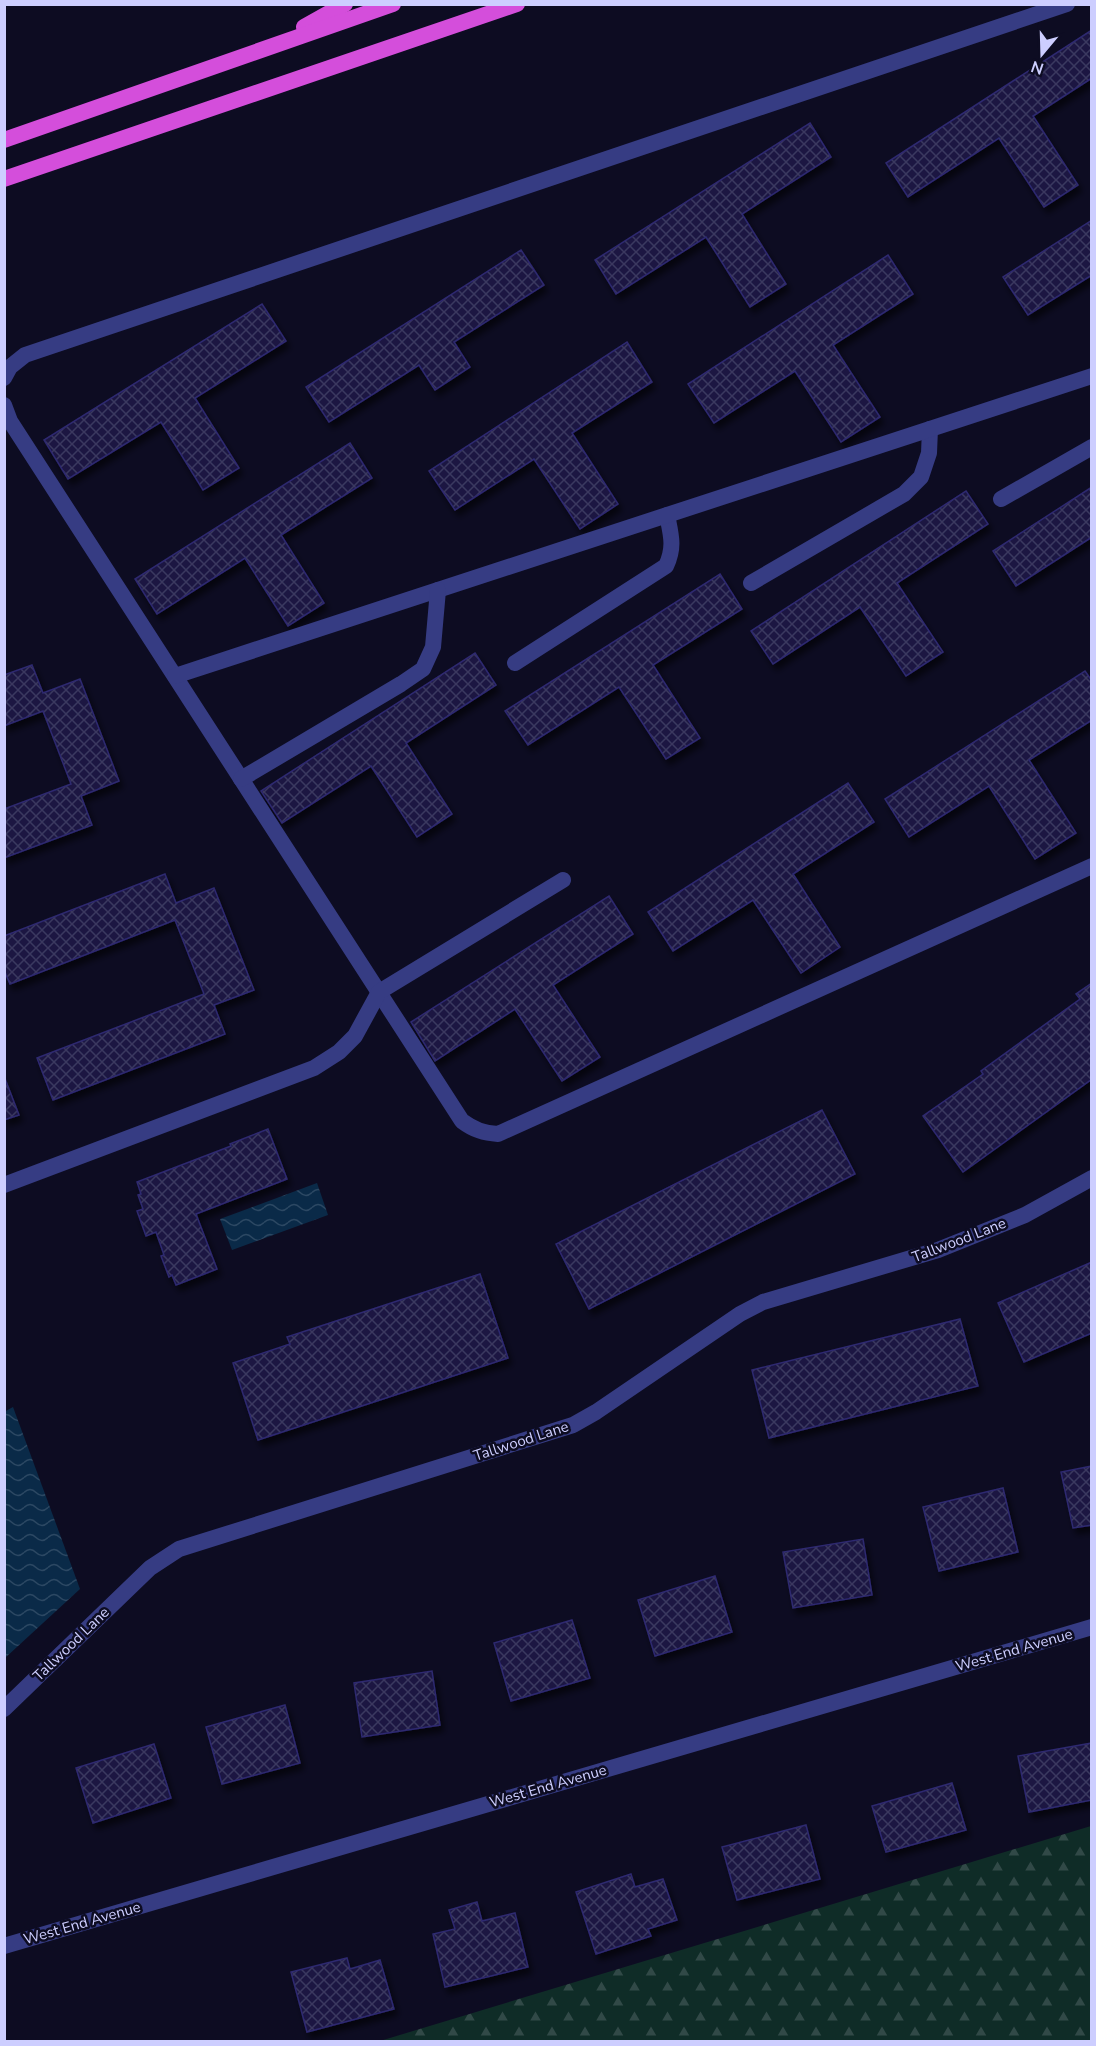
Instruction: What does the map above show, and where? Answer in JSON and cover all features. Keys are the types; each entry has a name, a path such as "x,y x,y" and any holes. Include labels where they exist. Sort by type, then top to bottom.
{"highway":[{"path":"265,49 345,4"},
{"path":"4,140 393,4"},
{"path":"4,179 517,4"}],"street":[{"path":"4,378 10,368 25,355 1067,4"},
{"path":"175,676 1092,376"},
{"path":"4,405 10,421 462,1121 471,1127 498,1134 1092,866"},
{"path":"751,583 904,494 921,477 929,453 930,429"},
{"path":"1001,499 1092,447"},
{"path":"515,663 666,566 672,554 673,542 667,515"},
{"path":"242,779 423,669 433,647 438,590"},
{"path":"4,1185 314,1068 339,1053 355,1036 379,992 563,880"},
{"name":"Tallwood Lane","path":"4,1709 150,1568 179,1549 573,1425 596,1412 740,1314 763,1302 938,1250 1025,1215 1092,1178"},
{"name":"West End Avenue","path":"4,1946 1092,1627"}],"green space":[{"path":"1091,1826 1091,2041 380,2041"}],"water":[{"path":"317,1183 328,1215 232,1250 220,1219"},
{"path":"13,1407 80,1589 5,1658 4,1412"}],"building":[{"path":"1092,30 1092,78 1033,116 1078,185 1044,207 999,138 908,197 886,163"},
{"path":"810,123 831,157 742,214 786,284 750,307 706,237 616,294 595,260"},
{"path":"1092,220 1092,275 1028,315 1003,277"},
{"path":"521,250 544,285 454,342 470,367 435,390 419,365 329,422 306,387"},
{"path":"888,255 913,294 833,345 880,417 841,442 795,371 714,423 688,384"},
{"path":"262,304 286,341 195,398 239,468 203,490 161,422 68,479 44,440"},
{"path":"627,342 652,382 572,433 618,504 580,529 534,459 455,510 429,471"},
{"path":"350,443 372,478 281,535 324,603 288,626 245,558 157,614 135,579"},
{"path":"1092,487 1092,537 1016,586 993,551"},
{"path":"966,491 988,524 897,583 943,652 906,676 860,607 773,664 751,631"},
{"path":"720,574 742,609 653,665 700,738 666,759 619,687 528,745 505,711"},
{"path":"475,653 496,685 406,743 452,814 417,837 371,766 282,823 261,791"},
{"path":"32,665 43,693 80,679 119,781 81,796 92,825 4,858 4,809 71,784 43,711 4,726 4,675"},
{"path":"1085,671 1092,681 1092,720 1029,760 1076,833 1035,859 989,786 909,837 885,799"},
{"path":"848,783 874,822 793,874 840,947 801,973 753,900 673,951 648,912"},
{"path":"165,874 176,903 214,888 254,990 214,1005 225,1034 53,1100 37,1058 204,994 175,920 10,984 4,970 4,936"},
{"path":"609,896 633,934 553,985 600,1057 562,1081 515,1009 435,1061 411,1022"},
{"path":"1092,983 1092,1079 963,1172 923,1116 983,1074 981,1071 1080,999 1076,994"},
{"path":"4,1076 19,1115 4,1120"},
{"path":"822,1110 855,1174 589,1309 556,1244"},
{"path":"268,1129 287,1179 196,1214 217,1269 176,1285 172,1275 169,1277 161,1256 164,1255 156,1232 146,1236 137,1211 143,1209 138,1195 141,1194 137,1182 231,1146 230,1144"},
{"path":"1092,1262 1092,1333 1024,1362 998,1303"},
{"path":"480,1274 508,1358 258,1440 233,1363 290,1344 287,1337"},
{"path":"960,1319 978,1386 769,1438 752,1370"},
{"path":"1092,1466 1092,1525 1073,1528 1061,1472"},
{"path":"1003,1488 1018,1552 939,1571 923,1507"},
{"path":"863,1539 872,1595 793,1608 783,1552"},
{"path":"715,1576 732,1632 655,1656 638,1600"},
{"path":"572,1620 590,1678 511,1701 494,1643"},
{"path":"432,1671 440,1725 362,1737 354,1683"},
{"path":"285,1705 300,1763 222,1784 206,1727"},
{"path":"1092,1743 1092,1800 1029,1812 1018,1756"},
{"path":"154,1744 171,1798 93,1823 76,1768"},
{"path":"952,1783 966,1830 886,1852 872,1806"},
{"path":"806,1825 820,1879 737,1900 722,1847"},
{"path":"631,1874 635,1887 663,1879 677,1920 648,1929 651,1936 596,1954 576,1892"},
{"path":"477,1902 482,1921 515,1913 528,1967 445,1987 433,1934 455,1929 449,1910"},
{"path":"347,1958 350,1969 380,1960 394,2009 307,2032 291,1972"}]}
